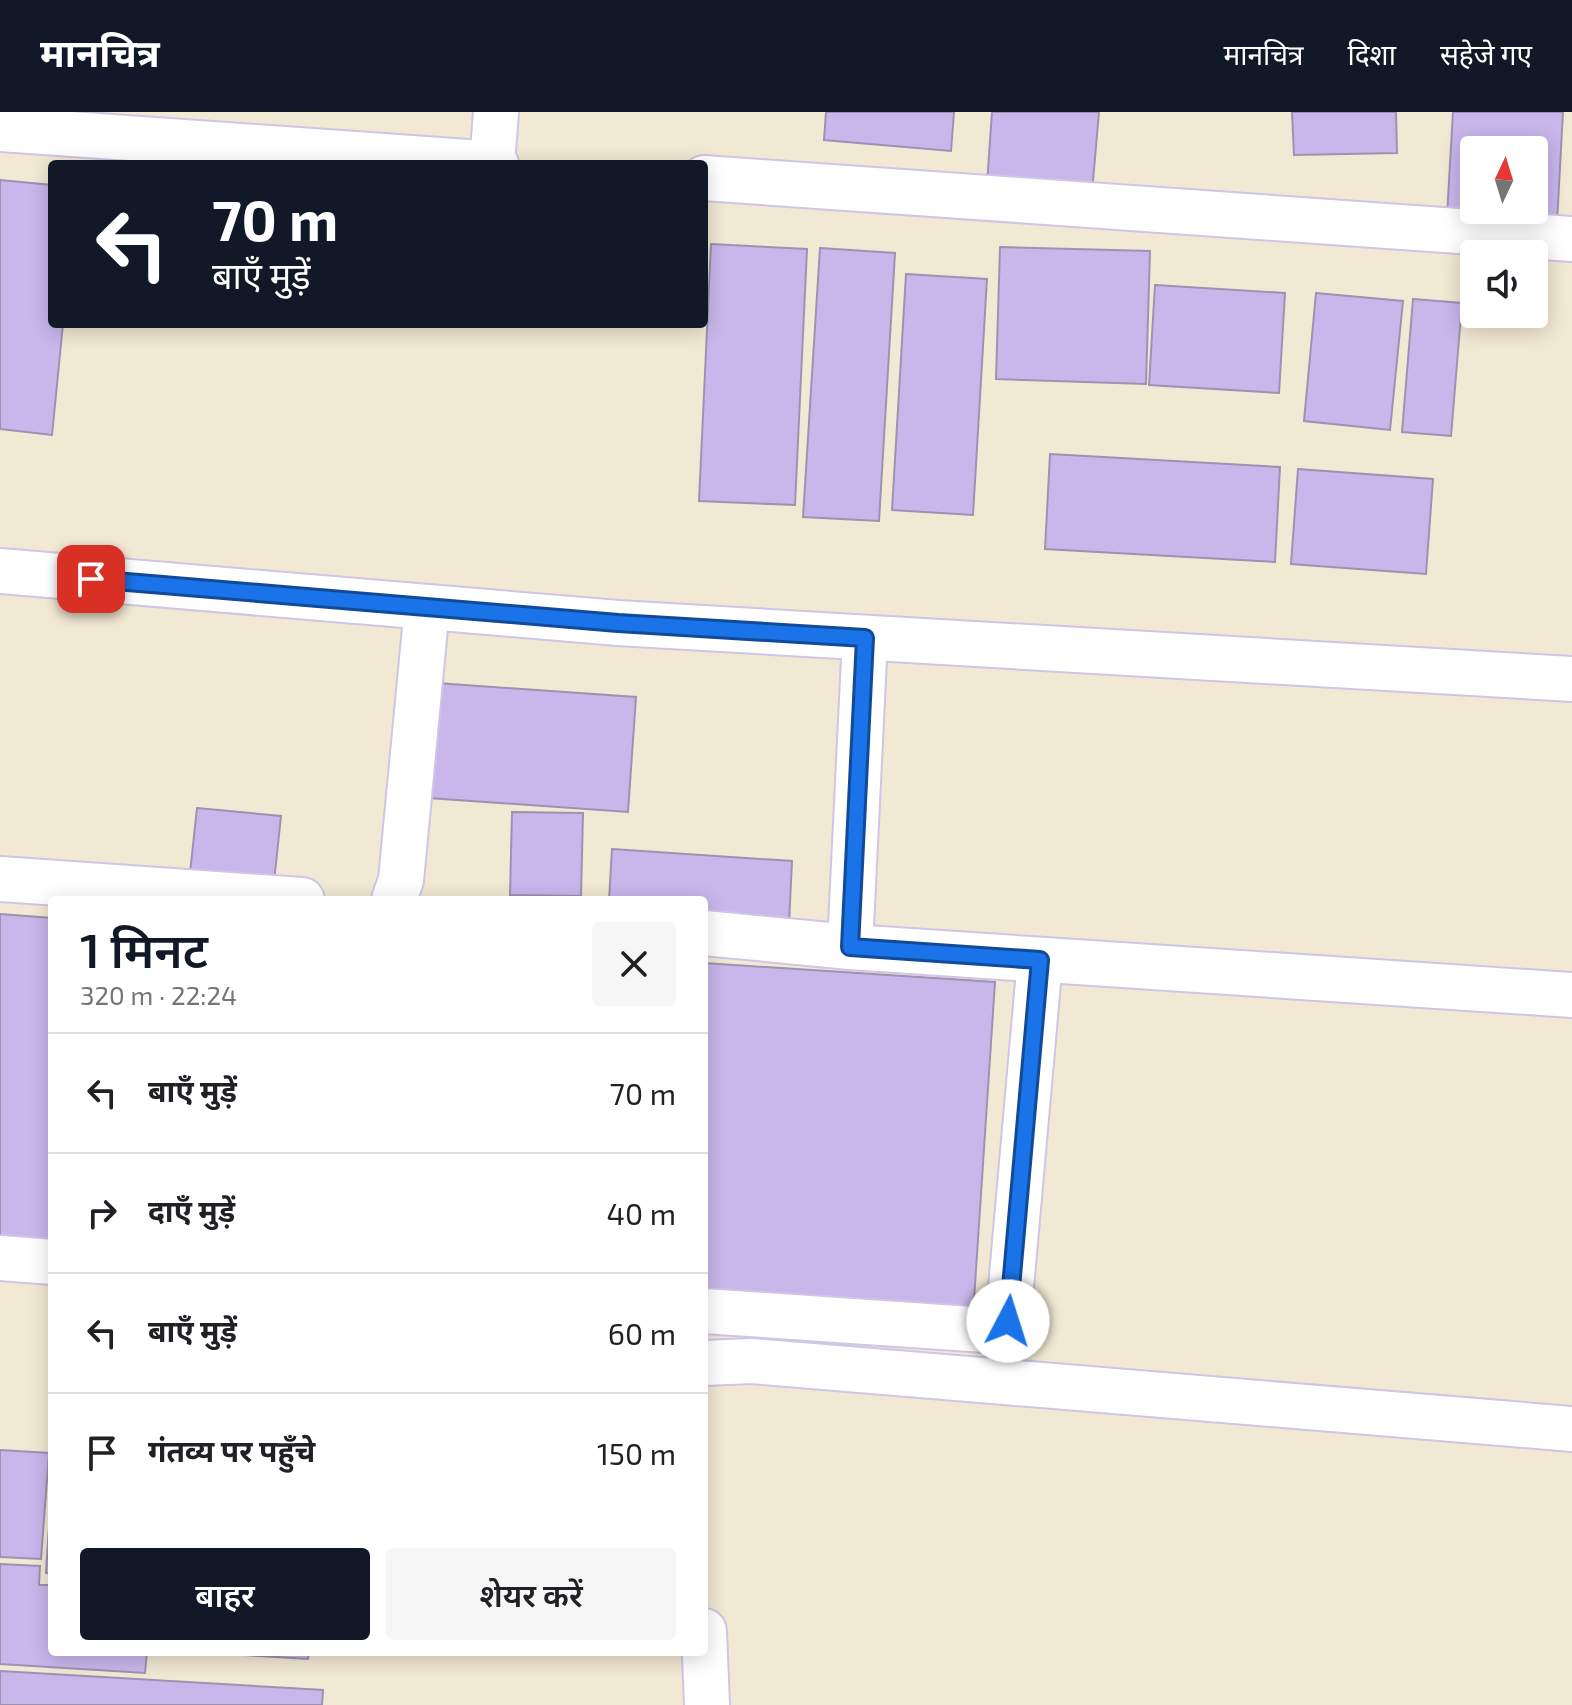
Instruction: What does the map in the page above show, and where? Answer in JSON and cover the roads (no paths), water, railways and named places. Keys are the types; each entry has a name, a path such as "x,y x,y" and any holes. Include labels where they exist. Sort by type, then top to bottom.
{"lane":[{"path":"494,160 496,112"},
{"path":"0,129 262,130 467,160"},
{"path":"708,178 1572,239"},
{"path":"0,571 427,607 865,638 1572,679"},
{"path":"395,896 401,880 427,607"},
{"path":"850,947 865,638"},
{"path":"0,879 244,896"},
{"path":"708,933 850,947 1572,995"},
{"path":"708,1311 1000,1331 1008,1321 1040,960"},
{"path":"0,1258 48,1262"},
{"path":"708,1363 752,1361 1572,1429"},
{"path":"705,1656 707,1705"}]}
